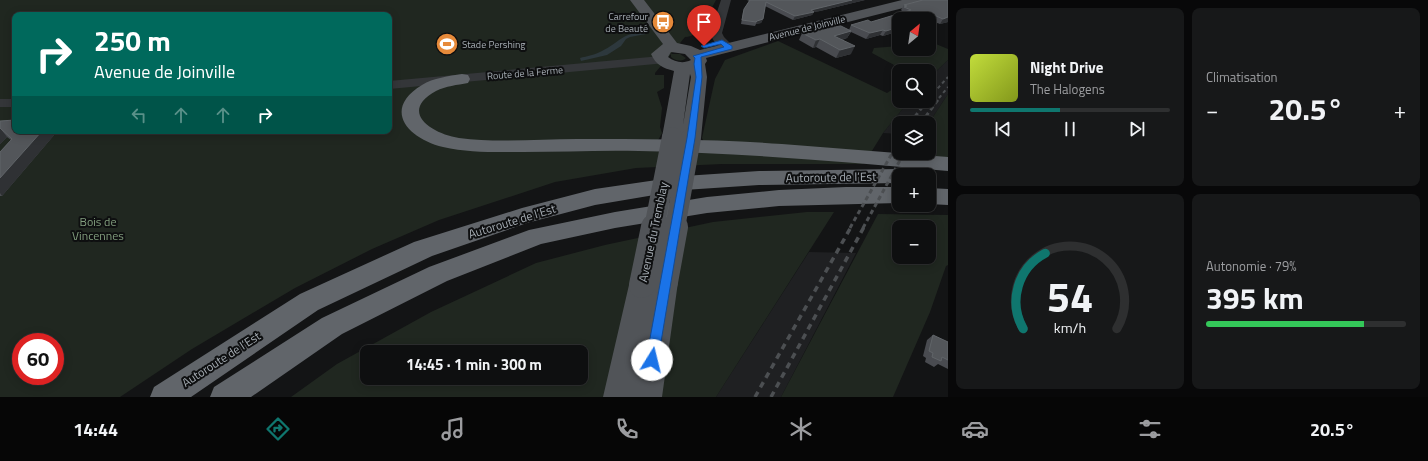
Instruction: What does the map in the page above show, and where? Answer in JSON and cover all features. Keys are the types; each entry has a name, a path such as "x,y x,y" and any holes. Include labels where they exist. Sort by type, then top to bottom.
{"highway":[{"path":"462,79 429,88 416,98 411,107 410,117 415,126 432,137 450,143 475,146 639,145 772,150 948,164"},
{"name":"Autoroute de l’Est","path":"165,397 309,302 423,249 522,216 595,197 684,183 759,178 892,176"},
{"path":"936,176 948,176"},
{"name":"Autoroute de l’Est","path":"225,397 332,326 438,274 537,236 615,220 707,205 779,198 846,195 892,196"},
{"path":"936,196 948,197"}],"main road":[{"path":"637,0 673,48 691,59"},
{"name":"Avenue de Joinville","path":"691,59 726,45 890,0"},
{"name":"Avenue de Joinville","path":"726,45 918,0"},
{"path":"673,48 660,52 659,54 661,60 668,64 691,59"},
{"name":"Avenue du Tremblay","path":"618,397 653,283 682,138 691,59"},
{"name":"Avenue du Tremblay","path":"647,397 653,283"}],"street":[{"path":"726,0 716,33 726,45"},
{"name":"Route de la Ferme","path":"392,85 661,60"},
{"path":"0,103 12,103"}],"shaded area":[{"path":"644,31 646,34 626,39 621,46 607,55 581,61 580,58 608,48 625,36"},
{"path":"948,60 948,94 934,116 897,116 903,108 936,108 936,71"},
{"path":"892,122 892,134 883,133"},
{"path":"809,252 856,253 781,397 716,397"}],"green space":[{"name":"Bois de Vincennes","path":"0,0 716,0 708,17 696,33 685,37 655,73 655,75 664,75 664,88 657,92 662,108 660,127 662,133 656,144 865,162 863,164 722,164 636,168 555,182 439,220 372,249 295,288 192,349 120,397 0,397"},
{"path":"778,41 887,93 892,90 892,108 903,108 897,116 892,116 892,122 870,154 704,142 702,138 715,79 725,60"},
{"path":"936,44 948,49 948,60 936,71 936,64 892,64 872,53 874,48 892,47 892,56 936,56"},
{"path":"671,54 680,54 686,58 683,60 678,60 671,57"},
{"path":"948,94 948,158 936,157 936,116 934,116"},
{"path":"807,212 834,212 716,397 291,397 337,364 360,351 360,385 588,385 588,345 371,345 431,312 536,263 605,245 713,222"},
{"path":"878,214 948,215 948,265 946,266 930,312 893,397 781,397"}],"building":[{"path":"750,0 852,0 811,10 814,12 795,16 766,2 763,19 756,22 742,20 744,9"},
{"path":"923,0 948,0 948,17 943,19 936,16 936,12 904,12 911,10 904,7 907,6 904,5"},
{"path":"892,16 892,29 870,33 851,25 868,20 871,22"},
{"path":"837,24 851,31 834,36 855,46 840,50 820,39 816,40 802,33 809,31 812,26 820,29"},
{"path":"12,120 12,134 39,134 0,178 0,152 12,139 0,128 0,121"},
{"path":"933,335 948,342 948,360 942,357 941,361 932,357 933,353 929,351"}],"railway":[{"path":"936,90 948,77"},
{"path":"939,98 948,87"},
{"path":"926,116 940,97"},
{"path":"915,116 922,108"},
{"path":"850,228 892,153"},
{"path":"863,228 900,160"},
{"path":"755,397 851,227"},
{"path":"771,397 864,227"}],"place":[{"name":"Carrefour de Beauté","path":"663,22"},
{"name":"Stade Pershing","path":"447,44"}],"route":[{"path":"652,360 691,138 699,77 697,64 699,61 697,56 730,48 722,42 704,46"}]}
